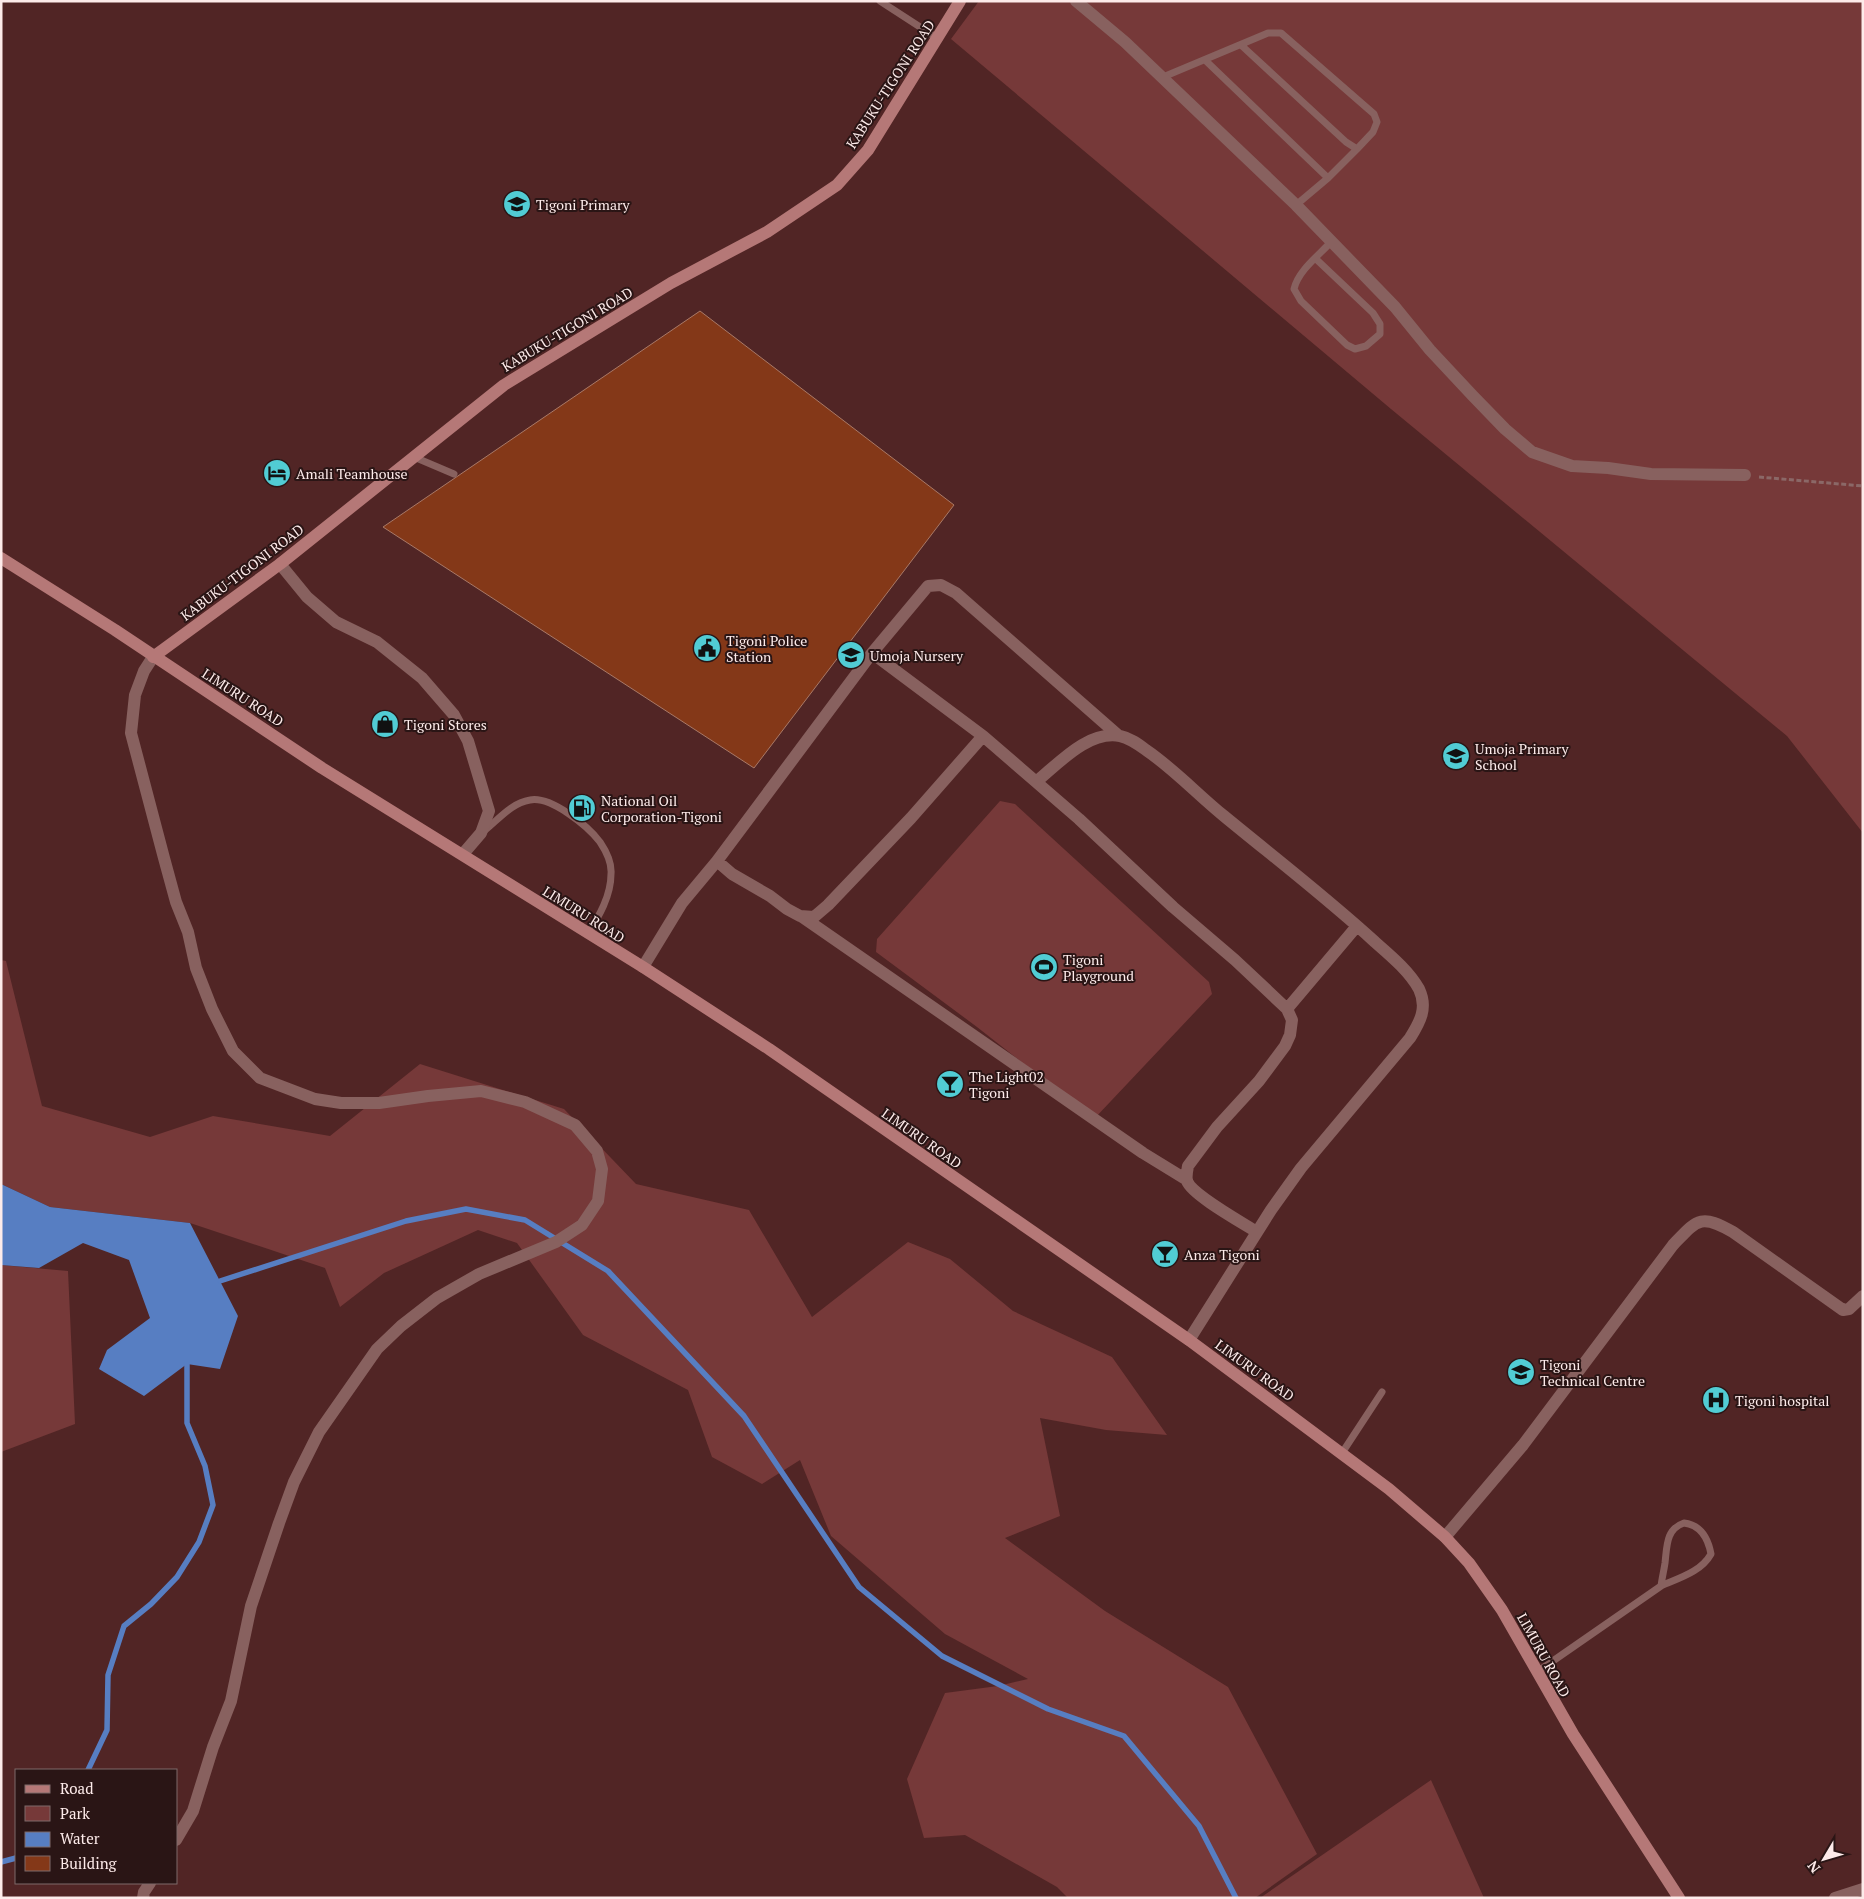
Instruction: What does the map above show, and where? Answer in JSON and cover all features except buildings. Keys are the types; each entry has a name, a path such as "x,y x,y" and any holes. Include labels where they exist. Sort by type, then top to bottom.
{"main road":[{"name":"KABUKU-TIGONI ROAD","path":"153,657 280,564 504,385 671,283 768,232 837,185 868,150 960,1"},
{"name":"LIMURU ROAD","path":"1,558 115,630 322,768 463,854 768,1049 1189,1340 1389,1489 1445,1537 1469,1563 1502,1610 1572,1734 1679,1898"}],"street":[{"path":"1076,1 1163,77 1296,205 1395,307 1430,350 1473,396 1505,429 1532,452 1572,466 1608,468 1651,474 1745,475"},
{"path":"280,564 307,597 336,622 377,642 422,678 454,715 468,741 489,812 481,833 463,854"},
{"path":"642,967 682,904 872,653 928,586 941,585 956,593 1119,736"},
{"path":"872,653 983,736 1079,819 1173,907 1235,960 1287,1009 1292,1020 1290,1035 1285,1046 1259,1081 1217,1127 1194,1156 1188,1166 1187,1180"},
{"path":"153,657 144,671 135,695 131,733 176,902 188,932 196,968 212,1009 233,1051 260,1078 315,1099 341,1103 379,1104 428,1096 481,1091 524,1102 575,1125 597,1151 602,1169 598,1201 582,1225 556,1242 479,1274 437,1298 401,1326 377,1349 319,1432 294,1482 279,1523 252,1606 230,1701 193,1811 178,1837"},
{"path":"800,916 814,917 828,905 911,818 983,736"},
{"path":"1036,782 1090,741 1106,736 1119,736 1132,740 1148,751 1358,926 1412,978 1424,1003 1422,1017 1410,1038 1301,1168 1257,1232 1189,1340"},
{"path":"716,861 732,874 800,916 1143,1153 1187,1180 1196,1192 1257,1232"},
{"path":"1287,1009 1358,926"},
{"path":"1445,1537 1522,1445 1673,1245 1698,1222 1705,1220 1716,1222 1733,1232 1843,1310 1848,1309 1863,1296"},
{"path":"143,1898 144,1892 149,1884"},
{"path":"1835,1898 1863,1889"}],"lane":[{"path":"880,1 937,38"},
{"path":"1163,77 1268,33 1281,33 1374,114 1377,122 1373,132 1328,178 1296,205"},
{"path":"1241,45 1346,142 1357,149"},
{"path":"1206,60 1328,178"},
{"path":"1316,259 1372,313 1380,324 1380,334 1366,346 1355,349 1347,344 1301,301 1294,289 1296,281 1331,242"},
{"path":"414,457 454,474"},
{"path":"481,833 509,809 531,799 543,800 569,814 586,828 600,842 609,858 612,873 610,889 605,902 588,934"},
{"path":"1342,1453 1382,1392"},
{"path":"1538,1672 1661,1586 1696,1570 1706,1563 1711,1554 1709,1543 1701,1530 1692,1524 1684,1523 1677,1526 1671,1532 1666,1544 1661,1586"}],"path":[{"path":"1745,475 1863,486"}],"green space":[{"path":"979,1 1863,1 1863,833 1787,736 1391,409 951,39"},
{"name":"Tigoni Playground","path":"1000,801 1015,804 1209,982 1212,994 1094,1119 977,1027 876,952 877,939"},
{"path":"1,960 6,961 42,1106 150,1137 213,1116 330,1136 420,1064 564,1109 636,1184 749,1210 812,1317 908,1242 950,1259 1013,1311 1112,1357 1167,1435 1106,1430 1040,1418 1060,1516 1005,1538 1105,1611 1228,1687 1317,1854 1255,1898 1068,1898 1057,1887 965,1835 924,1838 907,1779 945,1693 998,1686 1028,1679 945,1634 831,1536 800,1460 762,1484 712,1457 688,1390 583,1335 517,1243 478,1230 384,1273 340,1307 325,1268 190,1223 50,1207 1,1184"},
{"path":"1,1265 68,1271 75,1424 1,1452"},
{"path":"1431,1780 1484,1898 1260,1898"}],"water":[{"path":"1,1184 50,1207 190,1223 238,1316 220,1369 187,1364 144,1396 99,1369 107,1350 150,1318 129,1260 83,1243 39,1268 1,1265"}],"waterway":[{"path":"220,1281 406,1221 466,1209 525,1220 608,1271 744,1416 859,1587 942,1656 1048,1709 1124,1736 1199,1826 1236,1898"},
{"path":"88,1769 107,1730 108,1675 124,1626 151,1604 177,1577 199,1542 213,1505 205,1466 187,1423 187,1364"},
{"path":"1,1862 15,1858"}],"place":[{"name":"Tigoni Primary","path":"517,204"},
{"name":"Amali Teamhouse","path":"277,473"},
{"name":"Tigoni Police Station","path":"707,648"},
{"name":"Umoja Nursery","path":"851,655"},
{"name":"Tigoni Stores","path":"385,724"},
{"name":"Umoja Primary School","path":"1456,756"},
{"name":"National Oil Corporation-Tigoni","path":"582,808"},
{"name":"Tigoni Playground","path":"1044,967"},
{"name":"The Light02 Tigoni","path":"950,1084"},
{"name":"Anza Tigoni","path":"1165,1254"},
{"name":"Tigoni Technical Centre","path":"1521,1372"},
{"name":"Tigoni hospital","path":"1716,1400"}]}
